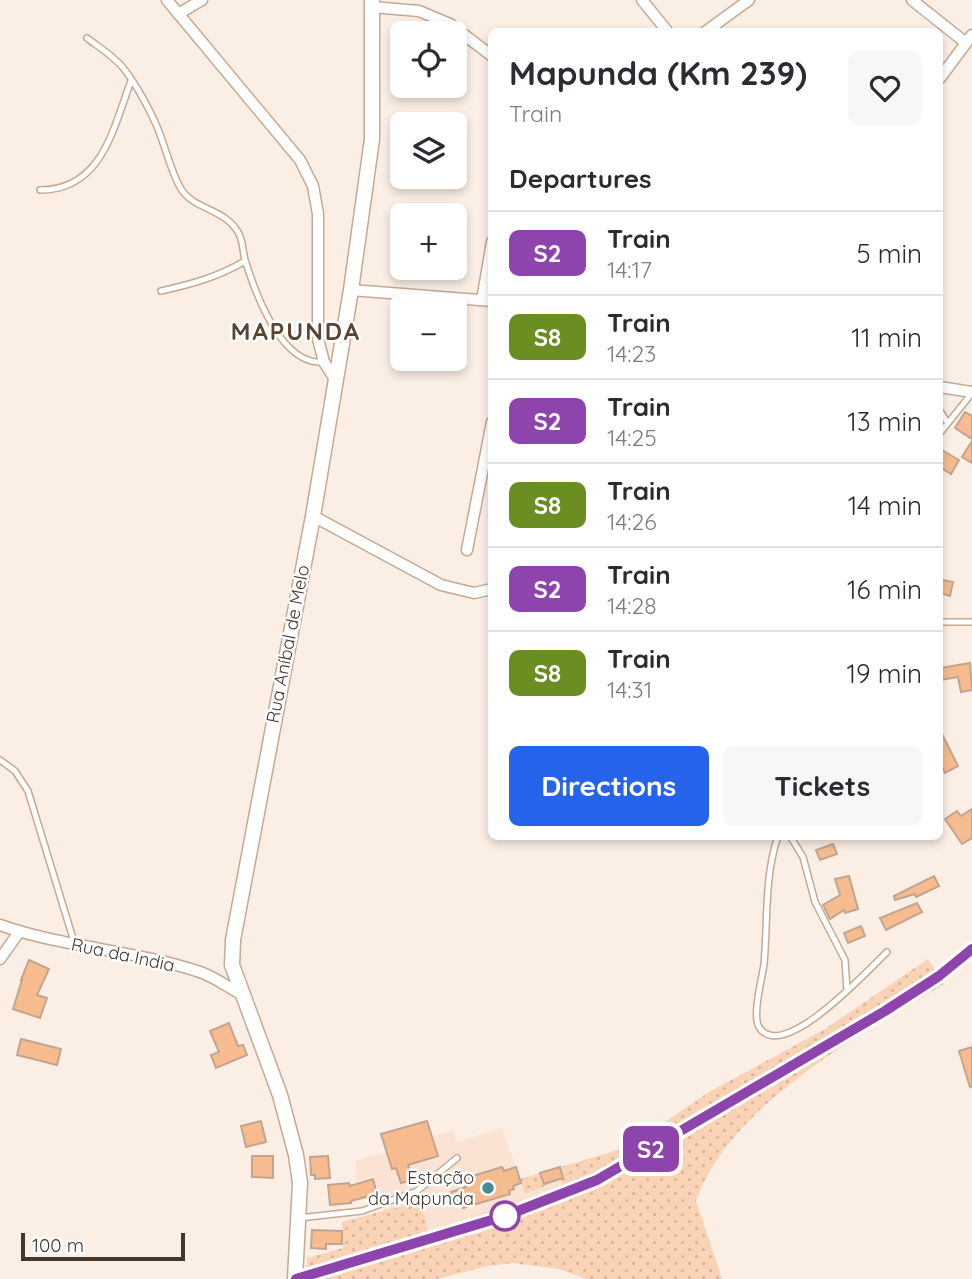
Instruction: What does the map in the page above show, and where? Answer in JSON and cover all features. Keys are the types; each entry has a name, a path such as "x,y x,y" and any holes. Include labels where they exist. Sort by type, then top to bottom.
{"street":[{"path":"167,0 300,160 313,186 318,214 318,339 324,362 336,381"},
{"path":"178,14 202,0"},
{"path":"642,0 665,28"},
{"path":"710,28 749,0"},
{"path":"912,0 969,39 943,74"},
{"path":"372,3 419,11 450,24 488,53"},
{"name":"Rua Aníbal de Melo","path":"295,1279 300,1183 296,1155 280,1095 232,965 233,940 313,516 351,290 372,139 372,3"},
{"path":"351,290 487,301"},
{"path":"943,388 972,393"},
{"path":"467,550 488,442"},
{"path":"313,516 441,585 474,593 488,590"},
{"name":"Rua da India","path":"0,925 75,946 168,962 203,973 243,995"},
{"path":"0,958 19,932"}],"lane":[{"path":"87,38 124,69 157,127 181,189 191,201 223,216 239,234 245,261 268,317 289,350 313,363 324,362"},
{"path":"40,190 57,190 70,186 92,169 102,153 131,81"},
{"path":"161,291 199,283 227,272 245,261"},
{"path":"943,428 972,393"},
{"path":"943,416 947,422"},
{"path":"943,622 972,622"},
{"path":"0,760 15,771 28,791 75,946"},
{"path":"777,840 770,866 764,964 756,1017 759,1027 766,1034 791,1033 831,1006 887,952"},
{"path":"792,840 803,857 815,902 845,960 847,990"},
{"path":"299,1218 352,1213 416,1191 457,1158"}],"shaded area":[{"path":"928,959 944,984 801,1075 737,1133 713,1166 696,1201 722,1279 586,1279 559,1269 513,1263 488,1266 437,1279 306,1279 307,1258 343,1248 342,1222 420,1201 428,1231 563,1187 560,1180 525,1194 520,1179 628,1147 709,1092 825,1029"},
{"path":"427,1121 432,1137 453,1130 457,1142 502,1128 525,1193 561,1180 564,1187 428,1231 420,1202 384,1211 374,1176 356,1182 356,1161 387,1152 381,1134"}],"building":[{"path":"965,412 972,416 972,439 955,428"},
{"path":"972,441 972,463 962,457"},
{"path":"943,451 959,460 951,474 943,469"},
{"path":"943,580 953,582 950,596 943,594"},
{"path":"970,663 972,690 961,692 958,677 943,680 943,668"},
{"path":"943,736 958,766 945,773 943,769"},
{"path":"972,809 972,838 962,844 945,819 957,811 961,816"},
{"path":"833,844 837,854 820,860 816,850"},
{"path":"849,876 858,909 845,913 844,910 830,919 823,905 840,895 835,879"},
{"path":"934,876 939,886 916,897 915,894 895,900 894,896"},
{"path":"917,903 922,912 886,930 880,918"},
{"path":"861,926 865,936 848,943 844,933"},
{"path":"29,960 49,969 37,995 47,998 40,1018 13,1009"},
{"path":"229,1023 238,1046 243,1045 247,1055 216,1068 211,1055 219,1052 210,1031"},
{"path":"21,1039 61,1049 57,1065 17,1055"},
{"path":"972,1047 972,1086 970,1087 959,1051"},
{"path":"261,1121 266,1142 246,1147 241,1126"},
{"path":"427,1121 438,1156 408,1165 413,1180 401,1183 396,1168 392,1169 381,1134"},
{"path":"252,1156 273,1156 273,1178 252,1177"},
{"path":"328,1156 330,1178 315,1179 315,1175 311,1175 310,1157"},
{"name":"Estação da Mapunda","path":"502,1167 504,1171 516,1167 521,1183 513,1186 510,1194 463,1208 461,1201 454,1203 451,1192 466,1187 463,1179"},
{"path":"560,1167 563,1178 544,1184 540,1173"},
{"path":"373,1179 377,1194 351,1203 330,1205 328,1185 349,1183 350,1186"},
{"path":"312,1230 342,1231 342,1244 326,1244 326,1249 311,1248"}],"railway":[{"path":"296,1279 505,1216 597,1180 885,1011 939,976 972,949"}],"train":[{"name":"S2","path":"296,1279 505,1216 597,1180 885,1011 939,976 972,949"}],"place":[{"name":"Estação da Mapunda","path":"488,1188"}],"district":[{"name":"MAPUNDA","path":"296,332"}]}
